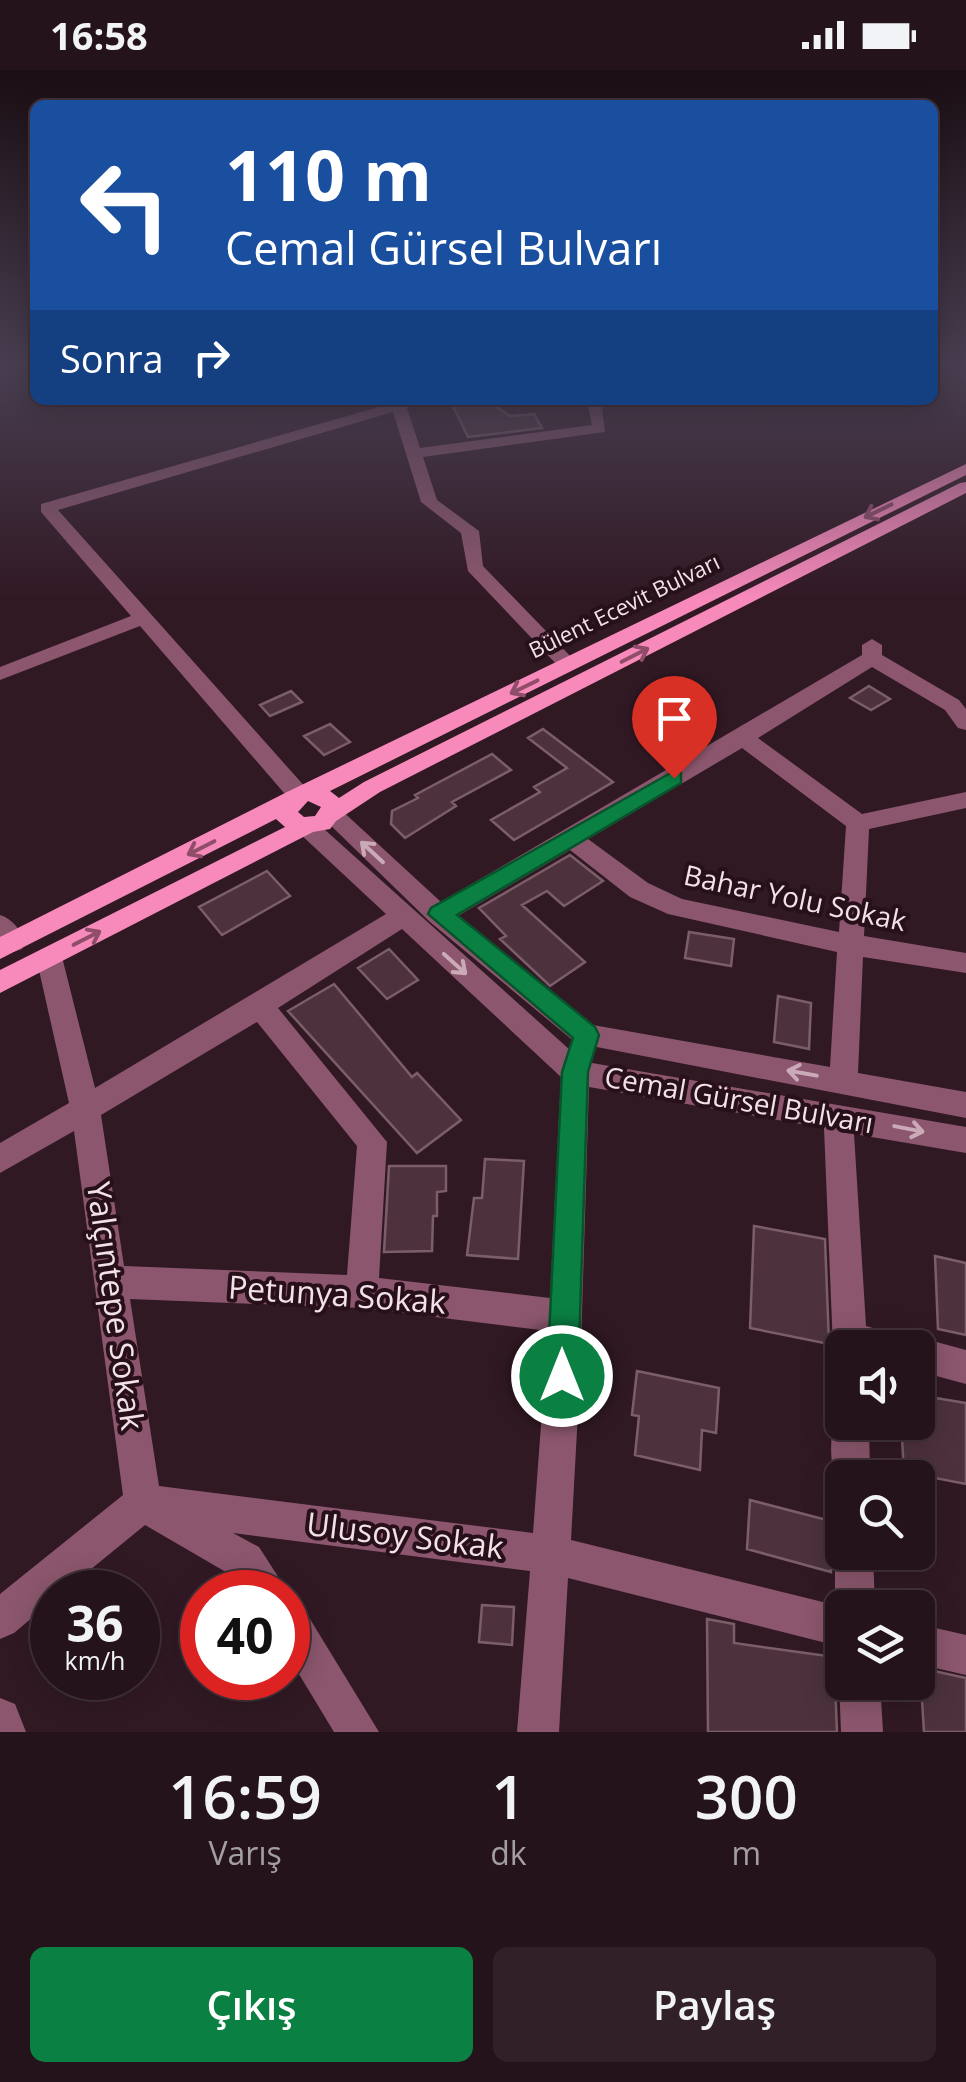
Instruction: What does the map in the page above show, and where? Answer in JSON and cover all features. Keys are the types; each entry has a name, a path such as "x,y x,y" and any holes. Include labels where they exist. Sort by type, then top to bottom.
{"main road":[{"name":"Bülent Ecevit Bulvarı","path":"4,939 966,468"},
{"path":"0,982 319,820 372,787 966,487"},
{"path":"298,797 328,798 319,820 287,819 298,797"}],"street":[{"path":"269,444 47,508 298,797"},
{"path":"412,444 429,502 470,531 474,567 568,665"},
{"path":"415,453 488,444"},
{"path":"0,674 143,618"},
{"path":"440,914 742,738 872,651 959,704 966,723"},
{"path":"742,738 858,823 966,800"},
{"name":"Cemal Gürsel Bulvarı","path":"319,820 586,1035 966,1105"},
{"name":"Cemal Gürsel Bulvarı","path":"319,820 402,917 575,1072 966,1140"},
{"path":"843,1080 858,823"},
{"name":"Bahar Yolu Sokak","path":"571,838 639,890 677,907 848,944 966,963"},
{"path":"0,1160 402,917"},
{"name":"Yalçıntepe Sokak","path":"48,957 85,1108 143,1504"},
{"path":"260,1006 372,1142 362,1292"},
{"path":"538,1732 562,1376 575,1072 586,1035"},
{"path":"838,1116 849,1330"},
{"name":"Petunya Sokak","path":"112,1282 362,1292 562,1316"},
{"path":"935,1358 966,1366"},
{"path":"0,1619 143,1504 245,1561 252,1570"},
{"name":"Ulusoy Sokak","path":"143,1504 550,1554 825,1623"},
{"path":"935,1648 966,1655"},
{"path":"310,1655 358,1732"},
{"path":"860,1700 862,1732"},
{"path":"0,1719 5,1732"}],"building":[{"path":"869,686 890,699 871,710 850,698"},
{"path":"291,691 302,702 270,716 260,705"},
{"path":"330,724 350,742 324,755 304,736"},
{"path":"543,729 613,782 514,840 491,820 540,792 534,787 567,768 528,738"},
{"path":"492,754 511,770 452,802 456,806 405,838 391,824 392,811 418,798 415,795"},
{"path":"570,855 603,881 564,906 547,891 522,905 585,962 550,986 500,939 506,936 479,908"},
{"path":"267,871 290,896 222,935 199,907"},
{"path":"689,932 734,939 731,966 685,958"},
{"path":"389,949 418,980 387,999 358,968"},
{"path":"334,984 412,1077 417,1073 461,1120 417,1153 288,1011"},
{"path":"778,996 811,1003 809,1049 774,1042"},
{"path":"485,1159 524,1161 518,1259 467,1255 474,1198 482,1198"},
{"path":"389,1166 446,1166 446,1191 437,1192 437,1216 433,1216 432,1251 384,1252"},
{"path":"754,1226 825,1239 828,1330 825,1330 825,1343 750,1328"},
{"path":"935,1256 966,1263 966,1335 938,1329"},
{"path":"637,1371 719,1388 716,1433 702,1430 700,1470 635,1455 639,1416 632,1415"},
{"path":"935,1398 966,1403 966,1484 935,1478 935,1460 903,1460 902,1440 935,1440"},
{"path":"750,1500 825,1520 825,1570 831,1572 747,1549"},
{"path":"482,1605 514,1607 512,1645 479,1642"},
{"path":"707,1619 734,1624 734,1643 825,1656 825,1700 836,1700 837,1732 708,1732"},
{"path":"935,1671 966,1678 966,1732 924,1732 922,1700 935,1700"}],"route":[{"path":"562,1376 575,1072 586,1035 440,914 674,778"}]}
